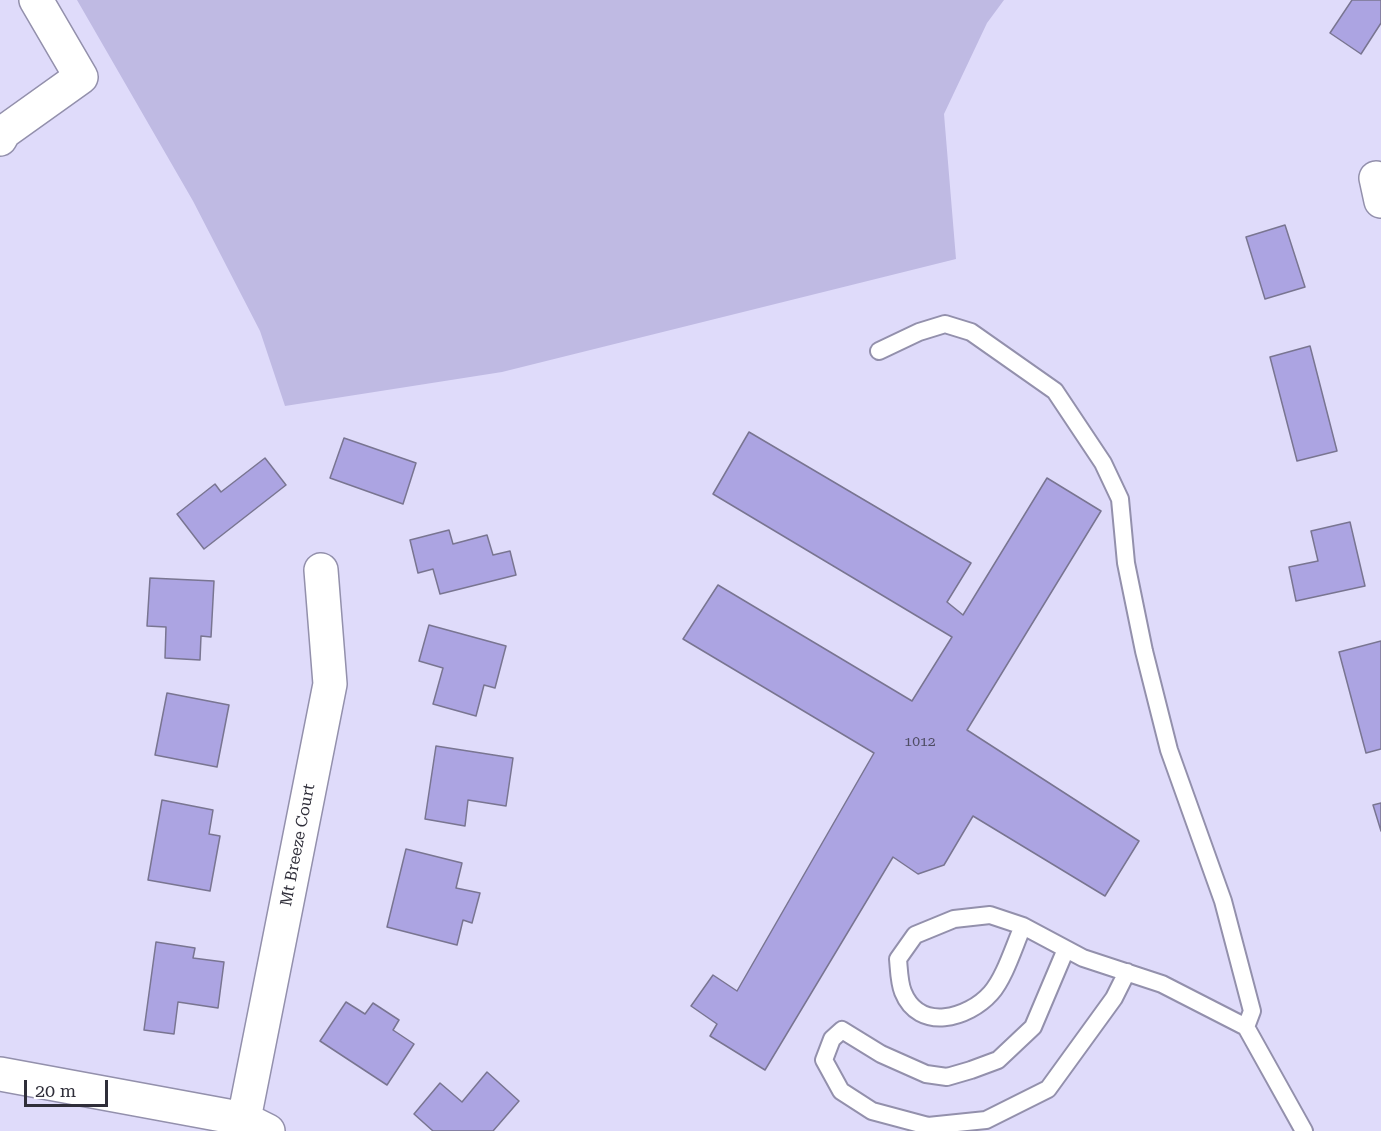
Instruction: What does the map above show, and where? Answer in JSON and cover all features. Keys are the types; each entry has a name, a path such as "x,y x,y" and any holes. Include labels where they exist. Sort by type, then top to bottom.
{"street":[{"path":"0,139 4,132 81,77 36,0"},
{"name":"Mt Breeze Court","path":"256,1125 330,684 321,570"},
{"path":"0,1074 256,1125"}],"lane":[{"path":"879,351 919,332 945,324 971,332 1055,391 1103,463 1119,500 1126,563 1144,651 1169,750 1223,901 1252,1011 1246,1027"},
{"path":"1023,926 992,991 979,1005 947,1018 931,1018 914,1008 902,991 898,960 915,935 954,920 990,915 1023,926 1083,958 1162,984 1246,1027 1304,1131"},
{"path":"1066,949 1033,1027 998,1060 947,1077 926,1074 881,1054 842,1030 832,1039 824,1060 841,1090 872,1111 928,1126 986,1120 1048,1089 1114,998 1127,972"}],"shaded area":[{"path":"77,0 1004,0 987,23 944,114 956,259 502,372 285,406 260,331 193,201"}],"building":[{"path":"1352,0 1381,0 1381,23 1361,54 1330,33"},
{"path":"1285,225 1305,287 1265,299 1246,237"},
{"path":"1310,346 1337,451 1297,461 1270,357"},
{"path":"749,432 971,563 947,602 963,615 1047,478 1101,511 967,730 1139,841 1105,896 973,816 944,865 918,874 893,857 765,1070 710,1036 717,1024 691,1006 713,975 737,991 874,753 683,639 718,585 912,701 952,637 713,494"},
{"path":"344,438 416,463 403,504 330,478"},
{"path":"265,458 286,485 204,549 177,514 215,484 221,492"},
{"path":"1350,522 1365,586 1296,601 1289,567 1318,561 1311,531"},
{"path":"449,530 453,544 487,535 493,555 510,551 516,575 440,594 433,569 418,573 410,540"},
{"path":"150,578 214,581 211,637 201,636 200,660 165,658 166,627 147,626"},
{"path":"429,625 506,646 495,688 484,685 476,716 433,704 443,668 419,661"},
{"path":"1381,641 1381,749 1366,753 1339,652"},
{"path":"167,693 229,705 217,767 155,755"},
{"path":"436,746 513,758 506,806 468,800 465,826 425,819"},
{"path":"162,800 213,810 209,834 220,836 210,891 148,880"},
{"path":"1381,803 1381,831 1373,805"},
{"path":"406,849 462,863 456,888 480,893 472,923 463,920 457,945 387,927"},
{"path":"156,942 195,948 193,958 224,962 218,1008 178,1002 174,1034 144,1030"},
{"path":"346,1002 365,1014 373,1003 399,1020 393,1030 414,1044 387,1085 320,1041"},
{"path":"487,1072 519,1101 493,1131 433,1131 414,1114 440,1083 462,1102"}]}
